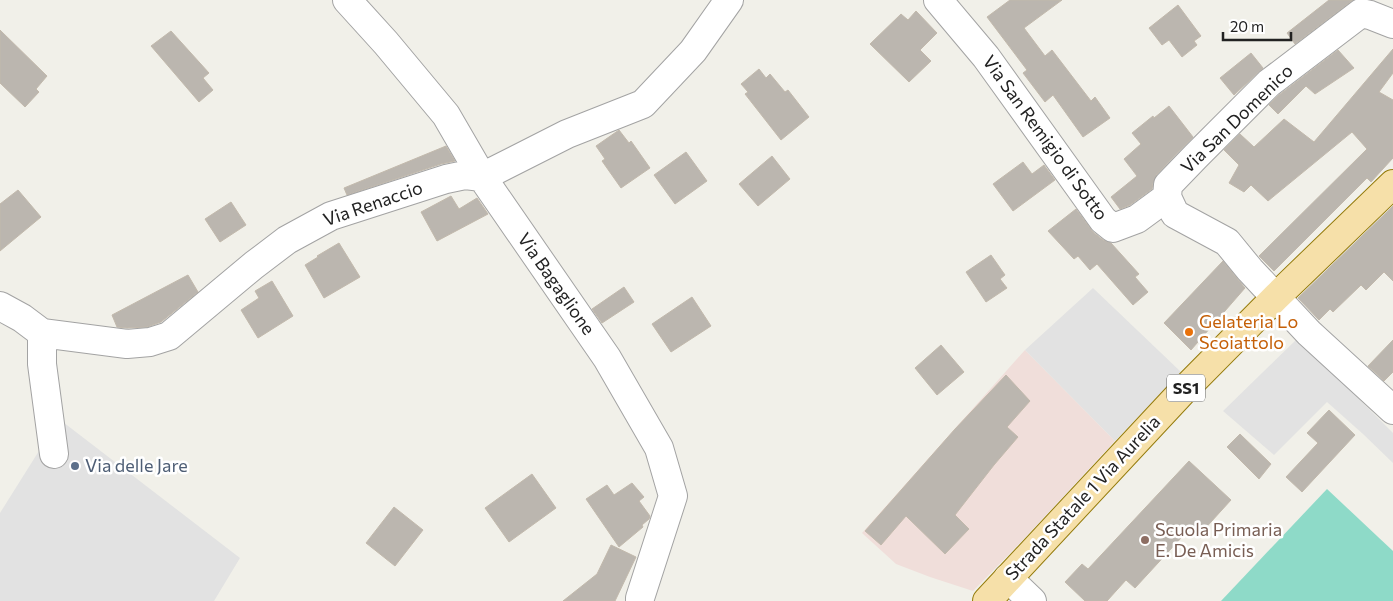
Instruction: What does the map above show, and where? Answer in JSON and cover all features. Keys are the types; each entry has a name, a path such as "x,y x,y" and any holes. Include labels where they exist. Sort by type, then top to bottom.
{"main road":[{"name":"Strada Statale 1 Via Aurelia","path":"987,601 1180,393 1393,184"}],"street":[{"name":"Via Bagaglione","path":"347,0 386,43 446,116 482,177 607,358 658,448 673,496 640,601"},
{"name":"Via Renaccio","path":"0,306 22,318 42,333 127,344 150,342 169,336 287,240 331,216 446,179 465,175 482,177 567,134 643,104 693,51 728,0"},
{"name":"Via San Remigio di Sotto","path":"938,0 986,57 1103,220 1113,228 1137,219 1168,197"},
{"name":"Via San Domenico","path":"1168,197 1168,186 1196,156 1269,83 1297,61 1361,13 1393,24"},
{"path":"1168,197 1175,214 1227,242 1250,270 1309,332 1393,410"},
{"path":"42,333 42,364 54,454"},
{"path":"1008,578 1032,601"}],"shaded area":[{"path":"1093,288 1181,372 1115,441 1025,350"},
{"path":"1298,338 1393,433 1393,463 1327,402 1274,455 1223,411"},
{"path":"1025,350 1115,441 973,591 896,564 862,533"},
{"name":"Via delle Jare","path":"59,419 240,558 214,601 0,601 0,513"}],"green space":[{"path":"1327,489 1393,551 1393,601 1221,601"}],"building":[{"path":"1010,0 1062,0 1024,28 1045,56 1052,50 1091,101 1095,97 1110,118 1083,137 1053,95 1045,102 1023,73 1027,70 987,17"},
{"path":"1329,0 1353,0 1295,44 1287,33"},
{"path":"1178,5 1201,36 1194,41 1197,45 1182,57 1169,40 1162,45 1149,28"},
{"path":"916,11 937,33 920,50 931,61 909,82 870,44 901,14 908,20"},
{"path":"0,30 47,76 36,89 39,92 25,107 0,83"},
{"path":"171,31 209,73 203,78 213,90 199,102 151,46"},
{"path":"1393,49 1393,73 1379,92 1393,100 1393,158 1371,182 1367,178 1274,271 1259,256 1367,149 1352,132 1268,201 1251,185 1244,192 1229,183 1239,165 1224,150 1240,134 1254,147 1284,119 1314,142"},
{"path":"1338,50 1354,68 1315,94 1306,86 1278,114 1269,105 1279,95"},
{"path":"1251,53 1263,68 1234,95 1220,78"},
{"path":"759,69 766,78 770,74 785,92 788,90 809,117 781,140 745,94 748,92 741,84"},
{"path":"1169,106 1193,137 1157,174 1152,189 1130,205 1120,209 1111,197 1137,176 1124,159 1141,144 1132,133"},
{"path":"619,130 629,143 631,141 650,168 621,188 602,161 605,159 596,146"},
{"path":"446,146 455,161 347,195 344,188"},
{"path":"686,152 707,181 675,204 654,175"},
{"path":"772,156 790,179 758,206 739,184"},
{"path":"1023,162 1032,174 1044,165 1055,180 1013,211 993,184"},
{"path":"18,190 41,217 0,251 0,204"},
{"path":"451,196 459,209 477,198 488,214 437,241 421,212"},
{"path":"231,202 246,225 220,242 205,219"},
{"path":"1393,206 1393,281 1384,272 1366,290 1361,285 1333,312 1330,309 1319,320 1298,298"},
{"path":"1076,209 1093,232 1103,240 1111,243 1139,274 1135,277 1148,292 1133,305 1097,264 1090,270 1078,256 1074,259 1048,231"},
{"path":"339,243 360,277 324,298 305,265"},
{"path":"991,255 1005,275 1000,279 1007,288 986,302 966,272"},
{"path":"1223,261 1245,288 1191,350 1164,323"},
{"path":"188,275 198,292 161,322 147,327 117,327 112,315"},
{"path":"272,281 293,316 258,338 241,310 259,298 255,291"},
{"path":"624,287 634,302 602,323 592,309"},
{"path":"692,297 711,326 671,352 652,324"},
{"path":"1393,340 1393,372 1384,381 1368,366"},
{"path":"941,345 964,372 937,395 915,368"},
{"path":"1006,375 1030,401 1007,427 1018,437 955,515 969,529 945,554 906,516 881,545 865,531 955,429"},
{"path":"1329,410 1355,435 1302,492 1286,477 1318,443 1307,433"},
{"path":"1240,434 1271,464 1259,479 1227,447"},
{"path":"1189,461 1231,500 1201,533 1193,525 1135,588 1126,580 1107,601 1085,601 1065,582 1082,564 1088,569"},
{"path":"532,474 556,508 509,542 485,508"},
{"path":"632,483 644,497 639,501 650,516 642,525 643,527 619,547 586,499 607,485 614,495"},
{"path":"394,507 423,530 395,566 366,543"},
{"path":"611,545 636,557 615,601 563,601 597,574"}],"place":[{"name":"Gelateria Lo Scoiattolo","path":"1189,332"},
{"name":"Via delle Jare","path":"75,466"},
{"name":"Scuola Primaria E. De Amicis","path":"1145,540"}]}
